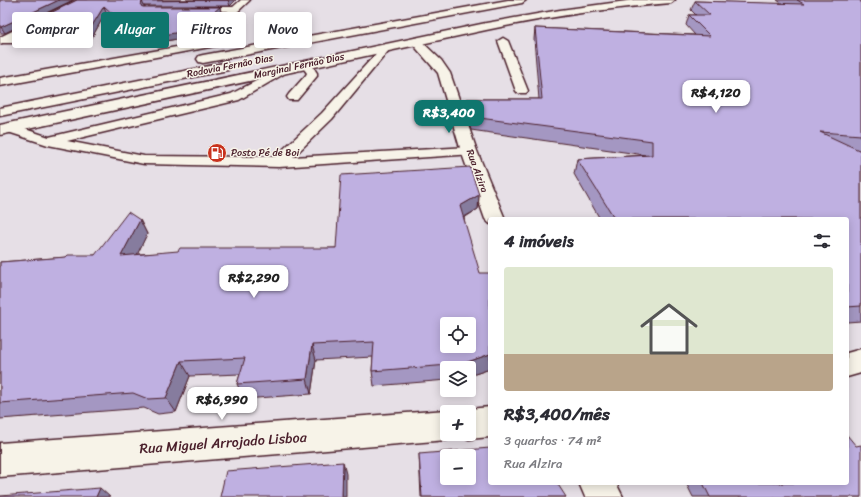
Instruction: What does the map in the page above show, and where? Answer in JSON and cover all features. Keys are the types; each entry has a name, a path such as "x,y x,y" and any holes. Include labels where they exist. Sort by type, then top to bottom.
{"main road":[{"path":"0,41 83,0"},
{"path":"233,12 246,0"},
{"path":"444,3 466,0"},
{"name":"Rodovia Fernão Dias","path":"195,60 522,0"},
{"name":"Rodovia Fernão Dias","path":"0,112 473,17 578,0"},
{"name":"Marginal Fernão Dias","path":"5,129 415,41 537,17 609,6 670,0"},
{"name":"Rua Alzira","path":"415,41 437,63 444,73 469,151 494,217"},
{"path":"0,82 188,48"},
{"path":"849,364 861,361"},
{"path":"476,423 488,422"},
{"name":"Rua Miguel Arrojado Lisboa","path":"0,460 440,426"},
{"path":"597,485 605,497"}],"lane":[{"path":"185,9 236,9"},
{"path":"0,41 12,41"},
{"path":"503,41 522,91"},
{"path":"279,162 327,116 386,48"},
{"path":"293,97 311,76 312,73 306,65"},
{"path":"48,141 235,97 283,70"},
{"path":"5,129 79,148 144,160 279,162 469,151"}],"building":[{"path":"0,0 59,0 33,12 12,12 12,22 0,27"},
{"path":"77,0 228,0 142,1 141,6 143,7 220,7 214,12 177,12 177,33 169,34 169,12 111,12 104,6 93,24 93,12 53,12"},
{"path":"797,0 861,1 861,135 820,132 861,151 861,306 849,307 849,217 614,217 577,159 652,155 652,141 472,117 466,99 542,99 535,28 710,36 689,15 710,15 695,1 804,4"},
{"path":"470,167 479,195 460,206 480,273 488,273 488,355 470,361 440,361 440,366 372,371 374,342 312,345 307,379 237,384 245,358 181,361 166,398 148,399 133,393 0,403 0,262 66,257 68,255 95,255 128,212 140,220 121,256 178,251 180,248 336,248 341,175"},
{"path":"849,437 856,446 861,445 861,497 710,497 704,485 849,485"},
{"path":"488,448 488,485 558,485 566,497 422,497 419,454 440,452 440,485 476,485 476,449"},
{"path":"343,462 342,497 220,497 226,471"},
{"path":"100,488 96,497 0,497 0,496"}],"place":[{"name":"Posto Pé de Boi","path":"217,153"}]}
